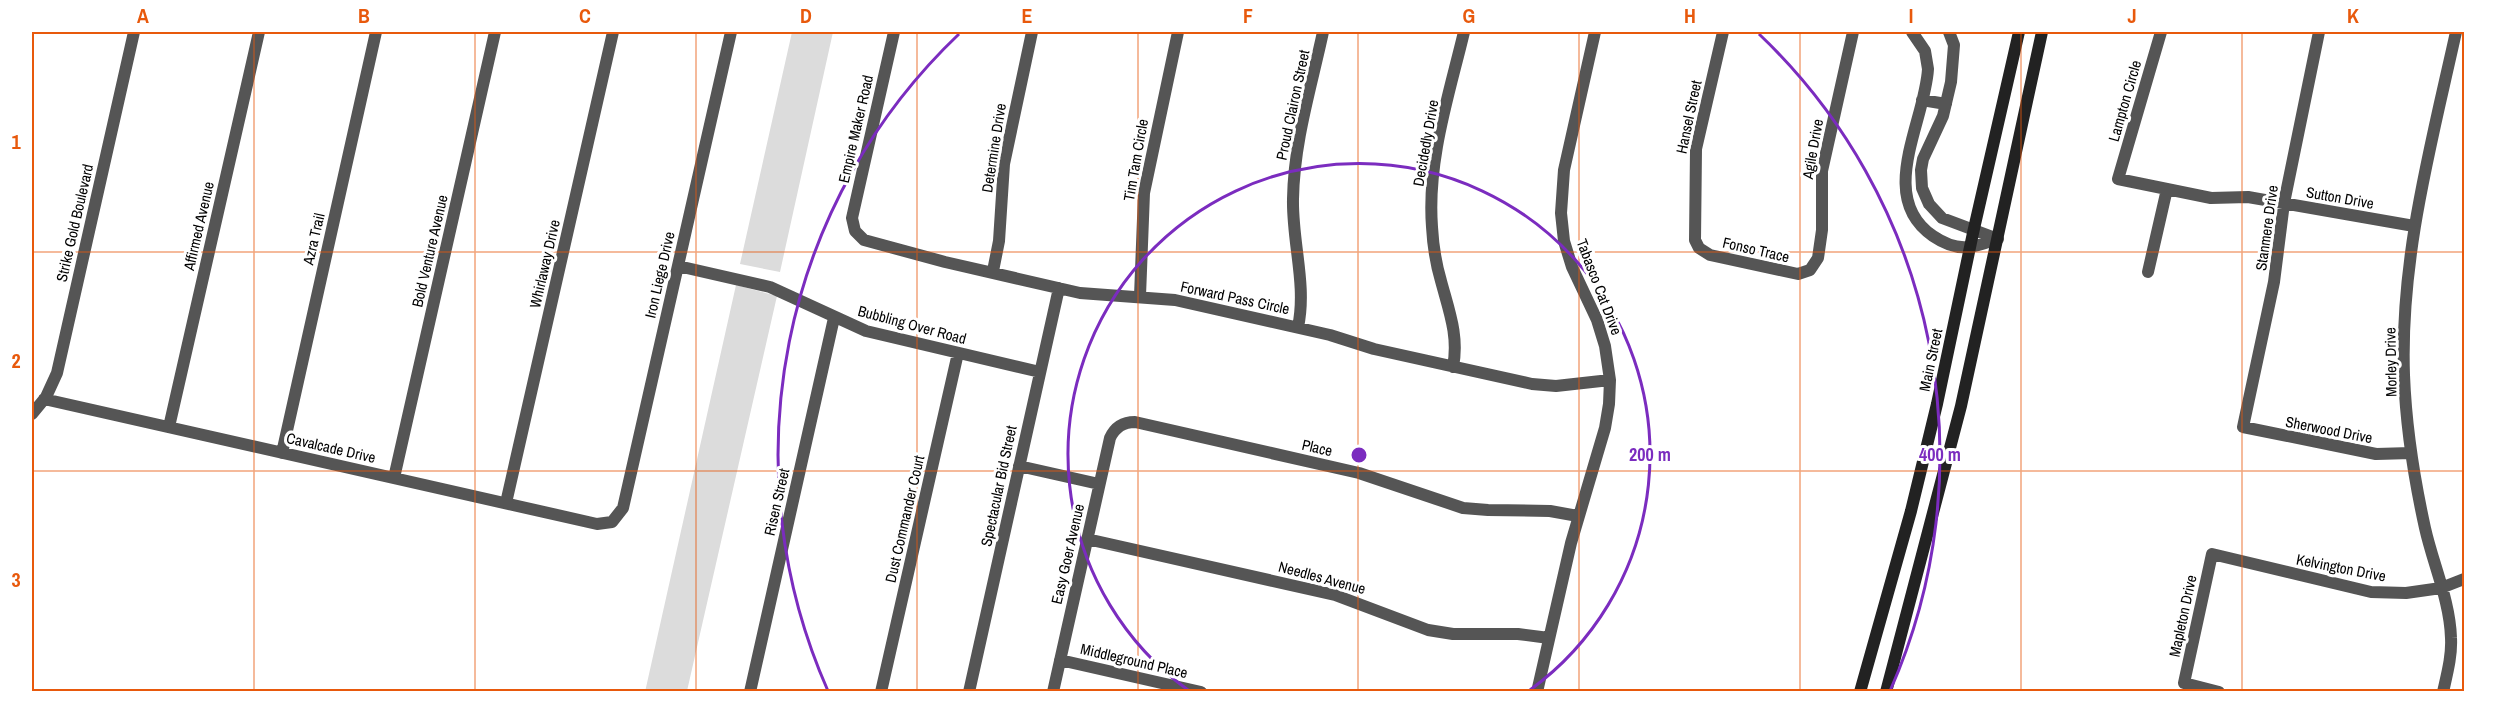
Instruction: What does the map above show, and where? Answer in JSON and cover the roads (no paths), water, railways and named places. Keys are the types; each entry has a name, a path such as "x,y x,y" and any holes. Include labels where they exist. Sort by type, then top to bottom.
{"main road":[{"name":"Main Street","path":"1860,692 1911,512 1938,400 2019,32"},
{"path":"1886,692 1933,517 1998,239 2042,32"},
{"path":"1911,512 1933,517"}],"street":[{"name":"Strike Gold Boulevard","path":"32,414 44,399 57,373 134,32"},
{"name":"Affirmed Avenue","path":"169,427 258,32"},
{"name":"Azra Trail","path":"282,453 376,32"},
{"name":"Bold Venture Avenue","path":"394,478 495,32"},
{"name":"Whirlaway Drive","path":"506,503 613,32"},
{"name":"Iron Liege Drive","path":"612,522 623,508 731,32"},
{"name":"Empire Maker Road","path":"856,232 852,224 852,215 894,32"},
{"name":"Determine Drive","path":"993,271 999,241 1004,164 1032,32"},
{"name":"Tim Tam Circle","path":"1140,296 1144,194 1178,32"},
{"name":"Proud Clairon Street","path":"1298,327 1301,297 1294,222 1295,165 1304,110 1323,32"},
{"name":"Decidedly Drive","path":"1453,367 1454,328 1436,257 1432,195 1436,154 1464,32"},
{"name":"Tabasco Cat Drive","path":"1537,692 1578,516 1605,428 1610,380 1608,357 1601,331 1572,267 1564,241 1561,213 1564,170 1595,32"},
{"name":"Hansel Street","path":"1698,246 1694,234 1695,159 1723,32"},
{"name":"Agile Drive","path":"1810,270 1816,264 1820,253 1822,171 1853,32"},
{"path":"1912,32 1923,45 1928,61 1928,73 1905,178 1907,202 1917,221 1931,235 1949,244 1970,249 1998,239"},
{"path":"1949,32 1954,45 1951,82 1939,127 1923,159 1922,188 1929,204 1942,218 1958,226 1974,229 1998,239"},
{"name":"Lampton Circle","path":"2118,179 2161,32"},
{"name":"Stanmere Drive","path":"2243,428 2274,282 2284,203 2319,32"},
{"name":"Morley Drive","path":"2444,692 2450,661 2449,617 2425,529 2411,453 2404,375 2405,319 2414,226 2456,32"},
{"path":"1922,100 1946,104"},
{"name":"Sutton Drive","path":"2118,179 2211,198 2248,197 2414,226"},
{"path":"2148,272 2167,189"},
{"name":"Forward Pass Circle","path":"856,232 869,242 1059,288 1097,295 1174,300 1298,327 1374,349 1538,385 1610,380"},
{"name":"Fonso Trace","path":"1698,246 1710,255 1794,274 1810,270"},
{"name":"Bubbling Over Road","path":"678,266 770,287 866,331 1040,372"},
{"name":"Spectacular Bid Street","path":"969,692 1059,288"},
{"name":"Risen Street","path":"750,692 834,318"},
{"name":"Dust Commander Court","path":"881,692 958,353"},
{"name":"Cavalcade Drive","path":"44,399 598,524 612,522"},
{"name":"Place","path":"1120,425 1135,422 1359,473 1462,508 1550,511 1578,516"},
{"name":"Easy Goer Avenue","path":"1053,692 1111,435 1120,425"},
{"name":"Sherwood Drive","path":"2243,428 2376,454 2411,453"},
{"path":"1018,466 1100,484"},
{"name":"Needles Avenue","path":"1087,539 1335,595 1428,630 1453,634 1518,634 1549,638"},
{"name":"Kelvington Drive","path":"2212,554 2371,592 2406,593 2440,588 2464,579"},
{"name":"Mapleton Drive","path":"2212,554 2184,683 2219,692"},
{"name":"Middleground Place","path":"1060,660 1202,692"}]}
